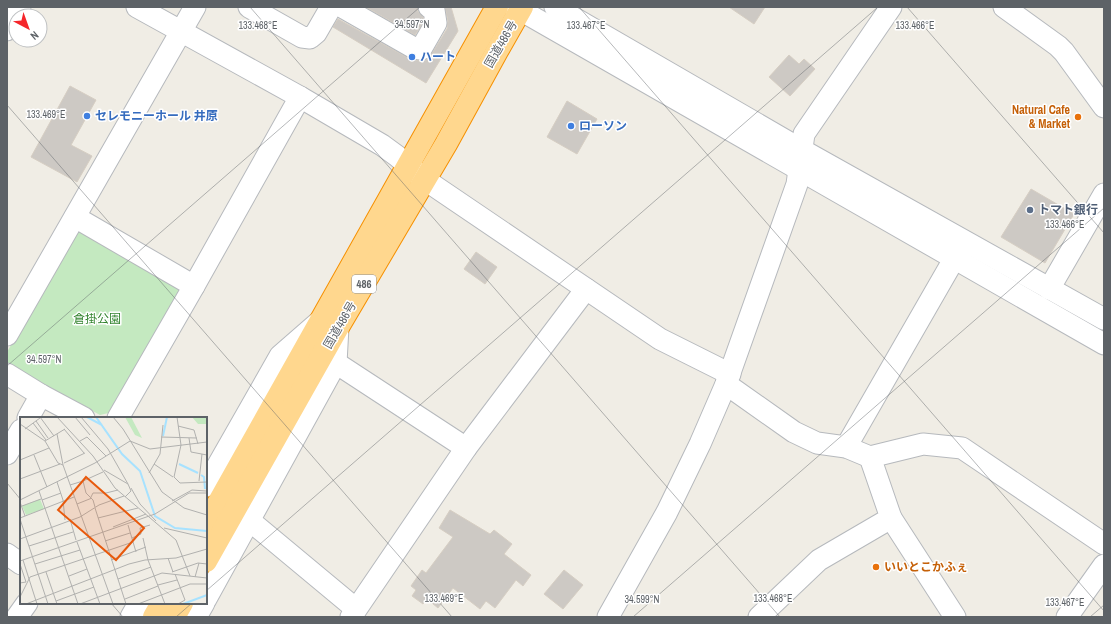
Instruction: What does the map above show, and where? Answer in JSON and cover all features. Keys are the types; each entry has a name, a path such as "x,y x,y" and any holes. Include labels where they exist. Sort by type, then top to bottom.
{"highway":[{"name":"国道486号","path":"207,523 330,323 416,172 497,7"},
{"name":"国道486号","path":"416,172 446,144 519,8"},
{"name":"国道486号","path":"207,559 330,323"},
{"path":"154,617 161,604"},
{"path":"174,617 181,604"}],"street":[{"path":"7,30 20,7"},
{"path":"137,7 300,97 382,145 398,156 416,172 586,289 660,339 728,379 794,432 818,443 846,447 870,457 923,444 962,448 1104,544"},
{"path":"7,334 195,7"},
{"path":"249,7 302,37 310,38 341,7 414,48 421,49 436,22 434,10 428,7"},
{"path":"555,7 800,160 954,259 1104,344"},
{"path":"1004,7 1064,52 1104,107"},
{"path":"519,8 768,151 800,160 965,241 1104,319"},
{"path":"608,617 667,512 700,444 728,379 797,184 804,134 886,9"},
{"path":"119,417 300,97"},
{"path":"1049,289 1104,194"},
{"path":"75,217 194,286"},
{"path":"846,447 965,241"},
{"path":"249,520 354,613 466,448 586,289"},
{"path":"207,484 280,356 330,323 336,363 207,598"},
{"path":"336,363 466,448"},
{"path":"7,374 41,395 82,417"},
{"path":"29,417 41,395"},
{"path":"7,454 20,432"},
{"path":"870,457 891,518 954,617"},
{"path":"759,617 819,560 891,518"},
{"path":"7,554 20,563"},
{"path":"1067,617 1104,566"},
{"path":"17,617 26,604"},
{"path":"131,617 138,604"},
{"path":"196,617 203,604"}],"green space":[{"name":"倉掛公園","path":"82,229 185,288 113,412 100,415 7,364 7,352 77,231"}],"building":[{"path":"366,7 417,7 418,12 423,17 424,21 415,35"},
{"path":"445,7 451,7 458,31 426,83 333,27 338,19 408,58 419,61 426,60 431,55 447,29 448,21"},
{"path":"729,7 765,7 754,24"},
{"path":"789,55 799,64 804,59 815,69 790,96 769,77"},
{"path":"70,86 96,100 71,145 92,156 77,182 31,157"},
{"path":"567,101 597,119 577,154 547,137"},
{"path":"1031,189 1074,214 1045,263 1001,237"},
{"path":"476,252 497,267 485,284 464,269"},
{"path":"450,510 490,534 494,530 512,544 504,554 531,575 523,586 516,580 495,608 486,601 480,609 453,588 438,608 427,599 423,604 412,596 416,590 411,586 422,570 426,573 453,537 439,528"},
{"path":"564,570 583,585 563,609 544,594"}],"place":[{"name":"ハート","path":"412,57"},
{"name":"セレモニーホール 井原","path":"87,116"},
{"name":"Natural Cafe & Market","path":"1078,117"},
{"name":"ローソン","path":"571,126"},
{"name":"トマト銀行","path":"1030,210"},
{"name":"いいとこかふぇ","path":"876,567"}]}
